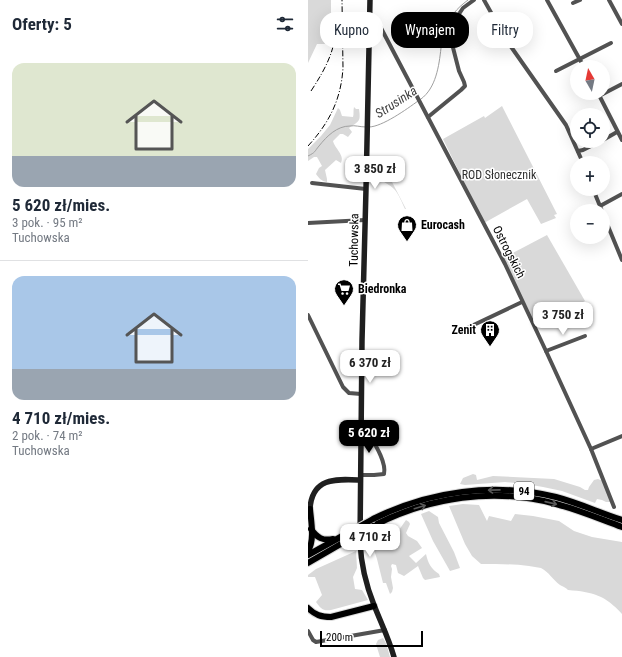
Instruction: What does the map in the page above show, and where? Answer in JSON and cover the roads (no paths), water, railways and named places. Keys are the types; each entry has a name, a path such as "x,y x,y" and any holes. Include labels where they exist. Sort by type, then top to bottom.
{"main road":[{"name":"94","path":"308,561 346,534 393,509 431,497 461,492 501,489 529,492 579,504 622,520"},
{"name":"94","path":"308,561 373,526 401,513 429,504 457,498 476,496 512,496 555,503 573,508 622,527"},
{"path":"308,551 311,545 309,509"},
{"path":"311,529 316,536 323,539 332,539 346,534"},
{"path":"308,608 316,615 331,617 374,606"}],"street":[{"name":"Tuchowska","path":"369,12 370,0"},
{"path":"428,117 465,86 459,71 450,36 457,17 464,8 474,0"},
{"path":"484,0 507,41 566,125 580,156"},
{"path":"547,0 580,59"},
{"path":"573,3 580,0"},
{"path":"609,0 622,24"},
{"name":"Ostrogskich","path":"383,32 504,264 591,449 614,507"},
{"path":"556,71 611,43"},
{"name":"Tuchowska","path":"369,48 361,394 359,516 360,547 365,578 374,606 385,630 394,657"},
{"path":"610,90 622,84"},
{"path":"601,100 622,140"},
{"path":"610,136 618,132"},
{"path":"578,151 587,148"},
{"path":"312,184 366,189"},
{"path":"604,204 622,194"},
{"path":"308,222 365,220"},
{"path":"610,231 622,260"},
{"path":"463,330 522,302"},
{"path":"308,315 343,387 348,393 361,394"},
{"path":"546,351 585,336"},
{"path":"309,509 314,492 324,483 333,480 384,474 384,465 380,455 366,429 361,429"},
{"path":"591,449 622,436"},
{"path":"308,631 316,642 321,642 385,630"}],"waterway":[{"name":"Strusinka","path":"421,99 430,89 436,76 441,48 449,21 457,10 468,0"},
{"name":"Strusinka","path":"369,127 387,121 418,101"},
{"name":"Strusinka","path":"308,156 314,153 325,139 333,132 345,126 366,127"}],"railway":[{"path":"308,146 328,120 337,101 340,90 343,68 342,0"},
{"path":"311,91 321,75 333,48"}],"place":[{"name":"Eurocash","path":"407,242"},
{"name":"Biedronka","path":"344,306"},
{"name":"Zenit","path":"490,347"}],"park label":[{"name":"ROD Słonecznik","path":"499,175"}]}
